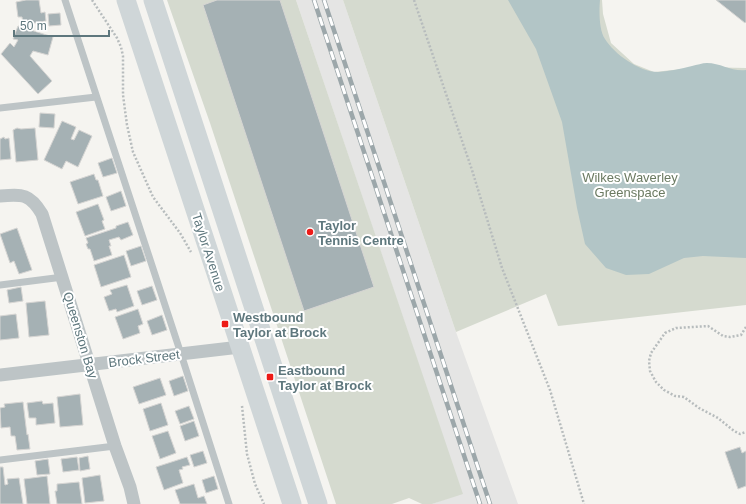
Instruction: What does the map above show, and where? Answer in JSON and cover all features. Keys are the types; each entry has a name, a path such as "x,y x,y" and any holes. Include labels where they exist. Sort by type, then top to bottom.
{"main road":[{"name":"Taylor Avenue","path":"126,0 292,504"},
{"name":"Taylor Avenue","path":"153,0 194,121 318,504"}],"street":[{"name":"Queenston Bay","path":"0,196 26,196 36,203 42,214 115,446 130,487 134,504"},
{"name":"Brock Street","path":"0,375 240,347"}],"lane":[{"path":"65,0 182,354 229,504"},
{"path":"0,108 96,97"},
{"path":"0,285 63,277"},
{"path":"0,460 115,446"}],"path":[{"path":"92,0 117,38 121,47 123,56 123,95 127,125 133,152 153,197 187,243 194,257"},
{"path":"414,0 472,170 502,268 550,390 584,504"},
{"path":"746,327 741,335 730,337 723,336 708,326 676,328 665,333 651,353 649,361 650,371 656,382 664,390 675,396 684,397 699,408 718,418 734,431 740,434 746,432"},
{"path":"241,399 247,454 255,484 264,504"}],"shaded area":[{"path":"296,0 343,0 456,332 518,504 432,504 462,493"},
{"path":"508,0 600,0 601,26 605,39 621,56 636,66 644,69 659,72 712,63 736,70 746,70 746,258 703,256 684,258 649,274 626,275 606,268 585,244 562,122 536,49"}],"green space":[{"name":"Taylor Tennis Centre","path":"167,0 296,0 463,494 432,504 422,504 409,498 392,504 336,504 210,123"},
{"name":"Wilkes Waverley Greenspace","path":"343,0 602,0 603,14 611,43 634,64 654,72 701,67 746,68 746,305 558,326 546,294 456,332"}],"building":[{"path":"39,0 41,13 45,12 46,21 23,25 22,17 18,17 16,2"},
{"path":"217,0 280,0 374,287 304,311 203,5"},
{"path":"716,0 746,0 746,22 745,23"},
{"path":"60,13 61,25 49,26 48,14"},
{"path":"18,26 53,37 48,55 33,51 30,56 52,81 38,94 1,54 10,43 14,47 18,40 13,39"},
{"path":"40,113 55,114 54,128 39,127"},
{"path":"62,121 76,127 71,139 74,140 79,130 92,136 78,167 66,161 62,169 44,160"},
{"path":"17,128 35,128 38,160 16,162 13,130"},
{"path":"4,137 5,139 9,138 11,159 0,160 0,139"},
{"path":"112,158 117,173 103,177 98,163"},
{"path":"94,174 96,180 98,180 103,196 78,204 70,182"},
{"path":"121,191 126,206 111,211 106,197"},
{"path":"98,204 104,220 102,221 105,229 85,236 76,212"},
{"path":"128,222 133,235 121,240 119,237 109,240 112,255 94,261 90,249 88,249 86,244 88,243 86,238 116,228 116,226"},
{"path":"17,228 32,270 19,274 14,261 10,263 0,234"},
{"path":"141,246 146,261 131,266 126,251"},
{"path":"124,255 131,277 101,287 94,265"},
{"path":"127,285 134,306 117,312 116,309 109,311 104,297 112,294 110,290"},
{"path":"152,286 157,300 142,305 137,291"},
{"path":"21,287 23,301 9,303 7,290"},
{"path":"45,301 49,335 29,337 26,303"},
{"path":"138,309 143,324 138,326 140,333 123,339 115,317"},
{"path":"16,314 19,338 0,340 0,316"},
{"path":"162,315 167,330 152,335 147,321"},
{"path":"183,376 188,391 174,396 169,381"},
{"path":"160,378 166,395 139,404 133,387"},
{"path":"80,394 83,425 60,427 57,397"},
{"path":"42,401 43,404 53,403 55,423 36,425 36,418 29,418 27,403"},
{"path":"23,402 30,449 17,450 15,436 11,436 10,427 1,428 0,408 5,407 4,404"},
{"path":"161,403 168,425 150,431 143,409"},
{"path":"189,406 194,419 180,424 175,411"},
{"path":"194,421 199,436 185,441 180,426"},
{"path":"168,431 176,453 160,459 152,436"},
{"path":"740,447 742,453 746,451 746,486 738,489 725,452"},
{"path":"203,451 207,463 194,467 190,455"},
{"path":"88,456 90,469 80,471 79,458"},
{"path":"77,457 79,470 63,472 61,459"},
{"path":"187,457 190,465 182,467 183,469 179,470 183,483 164,490 156,467"},
{"path":"48,459 50,474 37,475 35,461"},
{"path":"0,467 3,467 5,485 8,484 7,479 19,478 23,504 0,504"},
{"path":"100,475 104,501 85,503 82,478"},
{"path":"47,476 50,504 27,504 24,479"},
{"path":"214,476 218,489 206,493 202,480"},
{"path":"79,482 82,504 57,504 55,491 57,491 57,484"},
{"path":"194,484 198,498 204,496 207,504 180,504 175,490"}],"railway":[{"path":"314,0 480,504"},
{"path":"324,0 490,504"}],"place":[{"name":"Taylor Tennis Centre","path":"310,232"},
{"name":"Westbound Taylor at Brock","path":"225,324"},
{"name":"Eastbound Taylor at Brock","path":"270,377"}]}
